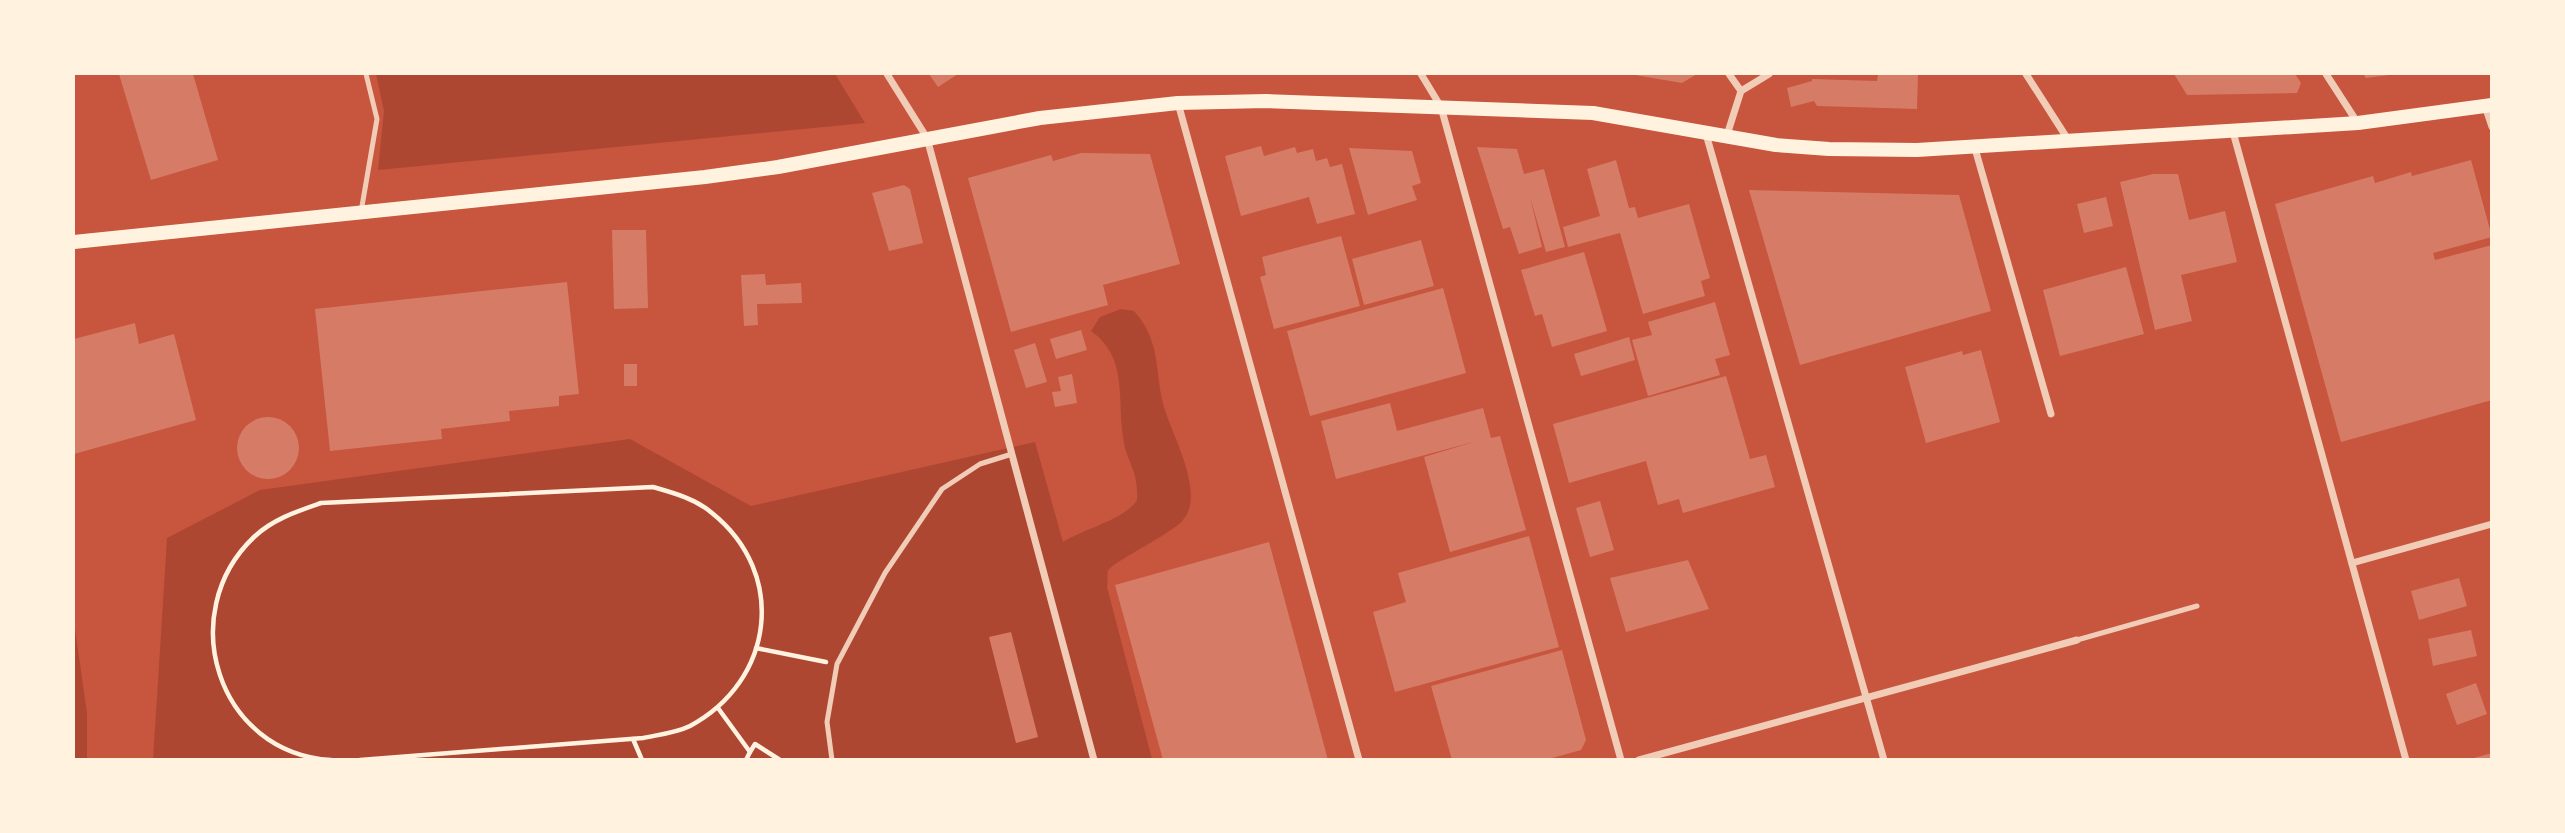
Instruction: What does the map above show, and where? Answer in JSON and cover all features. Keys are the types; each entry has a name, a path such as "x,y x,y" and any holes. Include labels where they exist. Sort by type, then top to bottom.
{"main road":[{"path":"74,242 705,177 778,167 1040,118 1178,103 1266,101 1593,113 1776,145 1829,149 1917,150 2067,138 2233,132 2358,123 2488,105"}],"street":[{"path":"887,74 927,138 1094,760"},
{"path":"1420,74 1441,107 1621,760"},
{"path":"1730,74 1741,91"},
{"path":"1727,135 1741,91 1769,74"},
{"path":"2026,74 2067,138"},
{"path":"2326,74 2358,123"},
{"path":"1178,103 1359,760"},
{"path":"2488,105 2491,127"},
{"path":"1706,131 1884,760"},
{"path":"2233,132 2406,760"},
{"path":"1974,145 2051,414"},
{"path":"2352,563 2491,524"},
{"path":"1639,760 2077,640"}],"lane":[{"path":"360,212 377,119 366,74"},
{"path":"832,760 827,722 837,664 886,573 942,489 980,464 1012,454"},
{"path":"2077,640 2197,606"}],"path":[{"path":"317,759 297,753 267,737 239,714 221,685 214,646 215,609 226,574 254,537 285,516 321,503 653,487 681,495 711,512 739,539 755,568 763,602 760,635 744,680 718,708 687,728 633,739 360,760"},
{"path":"755,648 837,664"},
{"path":"718,708 750,752"},
{"path":"633,739 642,760"},
{"path":"746,760 755,744 780,760"},
{"path":"308,760 331,760"}],"shaded area":[{"path":"376,74 835,74 865,123 378,170 384,111"},
{"path":"1121,309 1134,311 1149,334 1164,407 1185,464 1191,495 1189,509 1183,520 1108,571 1107,587 1152,759 153,760 167,538 260,490 630,439 751,506 1035,442 1063,542 1124,513 1137,500 1136,481 1123,437 1116,365 1103,341 1091,331 1100,317"},
{"path":"74,622 87,713 87,759 74,759"}],"building":[{"path":"119,74 193,74 218,160 151,180"},
{"path":"929,74 958,74 938,87"},
{"path":"1629,74 1697,74 1682,83"},
{"path":"1878,74 1918,74 1917,109 1817,106 1814,101 1791,107 1787,88 1812,79 1877,81"},
{"path":"2174,74 2295,74 2301,83 2297,93 2187,95"},
{"path":"2363,74 2389,74 2389,75 2366,78"},
{"path":"1261,146 1264,156 1295,147 1297,153 1313,149 1316,161 1327,158 1330,167 1342,164 1355,214 1317,224 1309,197 1241,216 1225,156"},
{"path":"1477,147 1517,149 1524,174 1544,169 1565,247 1546,252 1530,197 1542,247 1519,254 1510,227 1503,229"},
{"path":"1349,148 1412,151 1421,183 1412,186 1417,200 1368,215"},
{"path":"1081,153 1150,154 1180,264 1103,285 1108,305 1011,332 968,178 1051,155 1053,161"},
{"path":"1616,160 1629,208 1635,207 1638,218 1689,204 1710,278 1701,281 1705,296 1643,314 1620,233 1568,247 1563,227 1600,216 1587,169"},
{"path":"2471,160 2492,237 2433,253 2435,260 2492,245 2492,400 2341,442 2275,204 2373,176 2375,183 2411,172 2412,176"},
{"path":"2153,174 2178,174 2189,220 2225,211 2237,262 2181,275 2192,321 2155,330 2120,182"},
{"path":"904,185 910,189 923,243 889,251 872,193"},
{"path":"1749,190 1959,195 1991,311 1800,365"},
{"path":"2106,197 2113,226 2084,233 2077,204"},
{"path":"612,230 646,230 648,308 614,309"},
{"path":"1341,236 1360,306 1274,329 1260,277 1266,275 1262,257"},
{"path":"1421,240 1434,286 1364,305 1352,259"},
{"path":"1584,252 1607,331 1552,347 1542,314 1535,316 1521,270"},
{"path":"2126,267 2144,334 2060,356 2043,290"},
{"path":"765,274 766,285 801,283 802,303 757,304 758,325 744,326 741,275"},
{"path":"567,282 579,394 559,396 559,406 509,411 510,421 441,429 442,439 330,451 315,309"},
{"path":"1443,288 1466,373 1310,416 1287,331"},
{"path":"1715,302 1730,355 1715,359 1720,375 1648,396 1632,340 1652,335 1648,322"},
{"path":"135,323 139,344 174,334 196,420 74,454 74,339"},
{"path":"1081,330 1087,350 1056,359 1050,339"},
{"path":"1629,337 1635,360 1581,376 1574,354"},
{"path":"1035,343 1047,382 1026,388 1014,350"},
{"path":"1981,350 2000,422 1926,443 1905,367 1962,351 1963,355"},
{"path":"624,364 637,364 637,386 624,386"},
{"path":"1072,374 1077,403 1055,407 1052,392 1061,391 1058,377"},
{"path":"1726,376 1750,459 1766,455 1775,487 1683,513 1679,499 1658,505 1646,461 1569,483 1553,424"},
{"path":"1390,403 1397,431 1483,408 1491,438 1500,436 1526,530 1450,552 1424,457 1477,441 1336,479 1321,421"},
{"path":"268,417 280,419 290,426 297,436 297,460 290,470 280,477 268,479 256,477 246,470 239,460 237,448 239,436 246,426 256,419"},
{"path":"1600,501 1614,550 1590,557 1576,508"},
{"path":"1529,536 1559,647 1395,692 1373,612 1406,602 1398,573"},
{"path":"1269,542 1328,760 1163,760 1115,585"},
{"path":"1688,560 1709,609 1626,632 1610,578"},
{"path":"2459,578 2467,606 2419,620 2411,591"},
{"path":"2471,630 2477,656 2433,666 2428,639"},
{"path":"1011,632 1038,737 1016,743 989,637"},
{"path":"1562,650 1586,740 1581,750 1545,760 1452,760 1431,686"},
{"path":"2476,683 2487,714 2457,725 2446,694"},
{"path":"2492,753 2492,760 2470,760 2470,759"}]}
